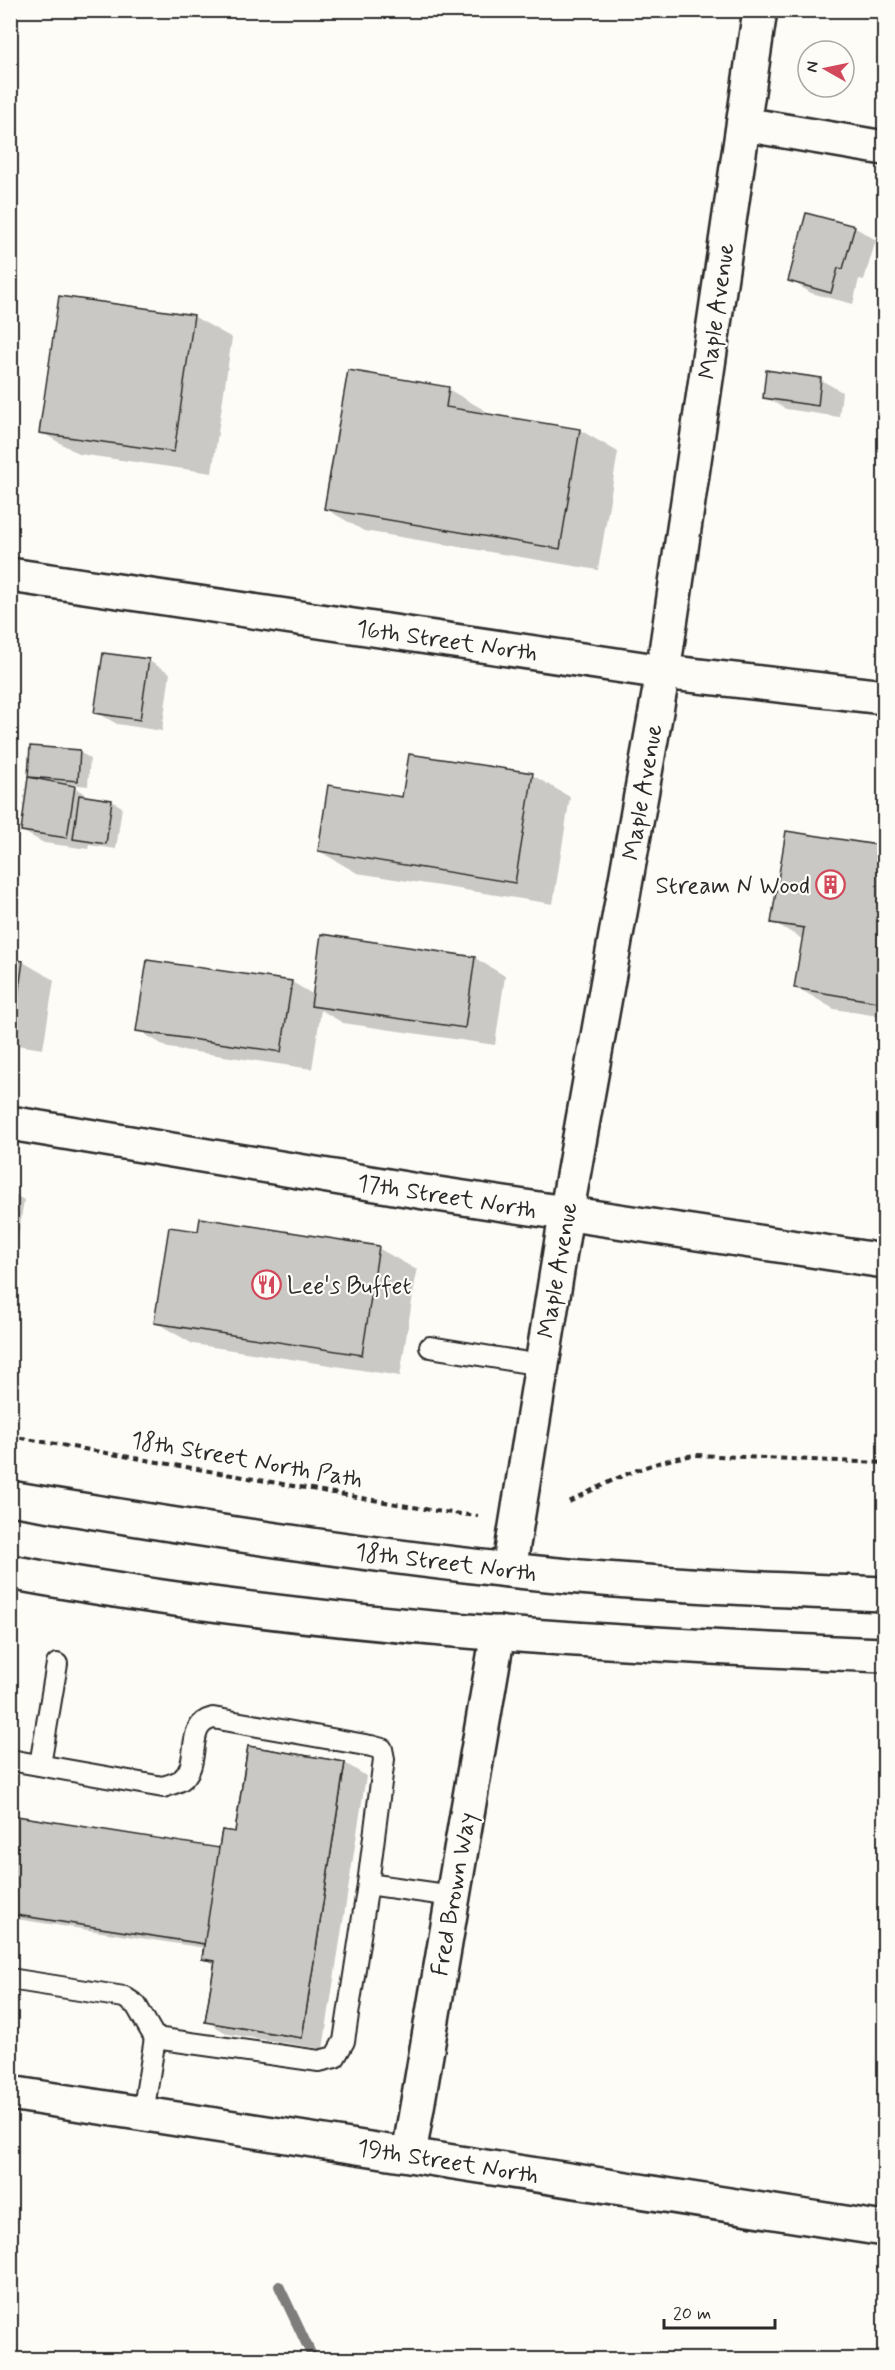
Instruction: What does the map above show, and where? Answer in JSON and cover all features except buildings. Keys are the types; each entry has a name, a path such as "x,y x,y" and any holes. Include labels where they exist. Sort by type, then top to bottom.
{"street":[{"name":"Maple Avenue","path":"509,1570 566,1215 663,672 760,10"},
{"path":"744,124 885,148"},
{"name":"16th Street North","path":"10,575 663,672 885,697"},
{"name":"17th Street North","path":"10,1124 566,1215 885,1261"},
{"name":"18th Street North","path":"10,1498 276,1540 509,1570 646,1583 885,1594"},
{"path":"10,1572 130,1593 273,1612 498,1633 728,1648 885,1655"},
{"name":"Fred Brown Way","path":"409,2154 498,1633"},
{"name":"19th Street North","path":"10,2093 885,2229"}],"lane":[{"path":"430,1347 541,1365"},
{"path":"40,1765 57,1664"},
{"path":"10,1760 163,1787 181,1779 190,1768 197,1728 205,1720 213,1718 382,1749 384,1759 368,1884 344,2041 336,2057 319,2061 155,2038"},
{"path":"368,1884 453,1896"},
{"path":"10,1979 124,1997 136,2005 155,2038 143,2114"}],"path":[{"name":"18th Street North Path","path":"10,1436 425,1509 478,1516"},
{"path":"569,1502 638,1469 666,1459 694,1455 885,1463"}],"waterway":[{"path":"279,2286 314,2360"}],"place":[{"name":"Stream N Wood","path":"831,885"},
{"name":"Lee's Buffet","path":"266,1285"}]}
